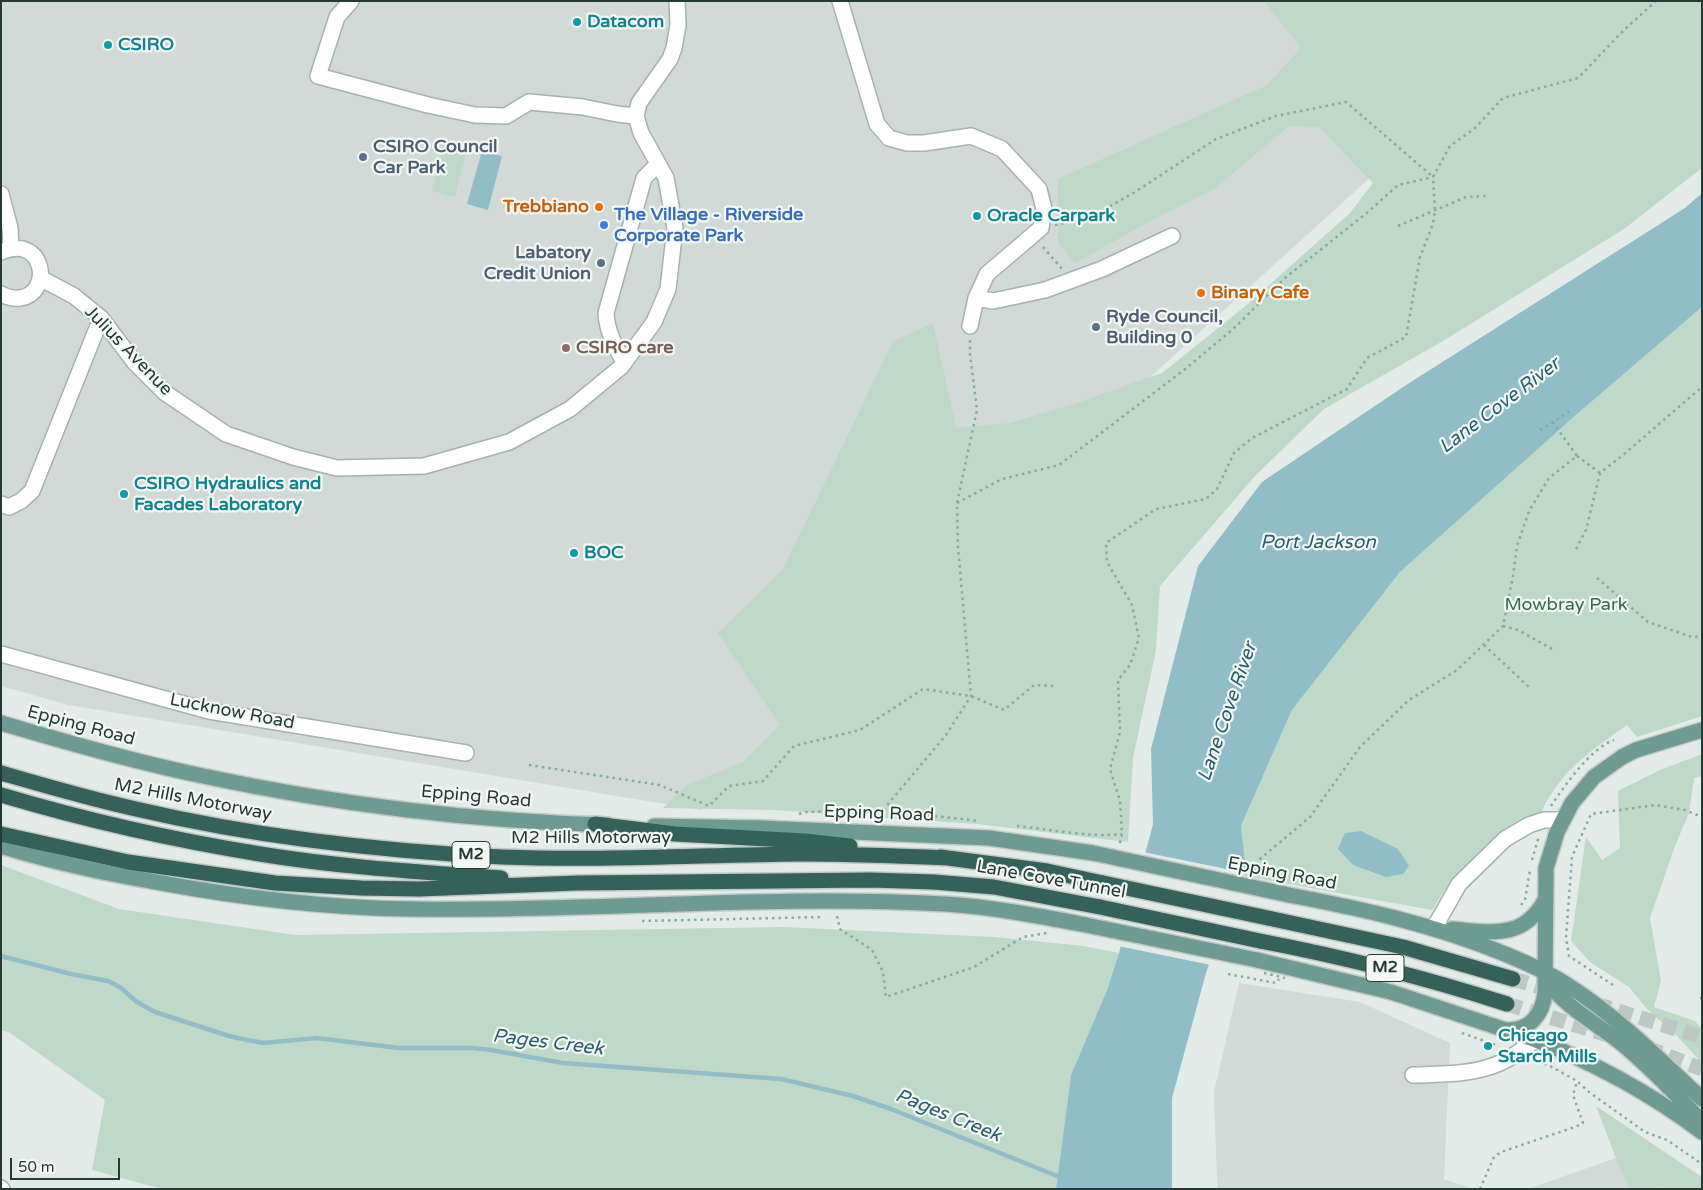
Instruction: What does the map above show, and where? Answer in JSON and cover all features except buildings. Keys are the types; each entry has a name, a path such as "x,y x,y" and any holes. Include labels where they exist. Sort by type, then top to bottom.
{"highway":[{"name":"M2 Hills Motorway","path":"1,773 72,794 205,824 374,848 504,857 556,858 809,854 949,858"},
{"name":"M2","path":"1,795 115,825 260,854 397,870 577,883"},
{"name":"M2","path":"595,824 675,834 805,841 949,858"},
{"name":"M2","path":"1,834 128,862 276,883 419,889 577,883"},
{"name":"Lane Cove Tunnel","path":"949,858 1047,871 1404,947 1513,979"},
{"name":"Lane Cove Tunnel","path":"577,883 808,879 934,882 994,887 1314,951 1429,980 1507,1004"}],"main road":[{"name":"Epping Road","path":"1,723 78,746 201,776 287,793 481,818 595,824 762,828 981,837 1093,852 1289,895 1365,909 1435,928 1485,946 1568,985 1610,1014 1702,1099"},
{"path":"1504,1030 1521,1028 1530,1024 1542,1009 1544,999 1546,868 1550,851 1562,820 1572,803 1594,777 1622,757 1636,750 1702,730"},
{"path":"1,846 114,875 272,900 343,907 448,909 878,902 946,904 990,909 1086,925 1257,960 1391,992 1536,1040 1630,1083 1702,1132"},
{"path":"1435,928 1489,931 1516,929 1529,921 1545,900"},
{"path":"1544,975 1564,1001 1647,1065 1702,1122"}],"street":[{"path":"351,1 337,17 318,76 425,112 506,116 529,102 583,107 636,116 639,103 670,59 674,48 678,25 677,1"},
{"path":"840,1 877,124 889,138 907,143 924,143 971,136 1002,149 1038,189 1044,209 1041,228 987,274 976,298 970,326"},
{"name":"Julius Avenue","path":"40,278 74,296 101,318 135,363 164,392 226,434 293,457 337,468 424,466 509,442 570,409 621,368 654,322 668,290 675,228 666,178 641,133 636,116"},
{"path":"624,362 612,342 607,327 606,313 644,178 658,164"},
{"path":"1,194 10,228 6,250 20,248 34,256 41,270 37,286 31,293 24,297 14,298 1,294"},
{"path":"976,298 993,301 1045,290 1102,268 1172,236"},
{"path":"1,504 9,507 21,501 32,491 101,318"},
{"name":"Lucknow Road","path":"1,654 209,711 466,753"},
{"path":"1435,928 1460,884 1505,839 1529,824 1544,820 1562,820"},
{"path":"1412,1075 1465,1072 1490,1067 1510,1058 1536,1040"}],"path":[{"path":"1088,834 1122,834 1120,800 1110,770 1120,732 1118,680 1130,665 1139,638 1132,605 1107,562 1106,543 1156,509 1206,499 1217,489 1234,453 1252,438 1347,389 1367,358 1406,337 1420,257 1433,224 1435,211 1433,177 1450,146 1474,129 1503,98 1578,78 1624,30 1656,1"},
{"path":"1041,228 1092,217 1135,192 1216,139 1276,116 1346,102 1433,177"},
{"path":"957,503 1002,479 1059,465 1191,365 1232,330 1285,278 1361,218 1398,185 1433,177"},
{"path":"1398,226 1466,197 1486,196"},
{"path":"1040,244 1065,272 1069,281"},
{"path":"797,815 805,812 883,810 946,735 972,696 958,547 957,503 976,410 970,354 970,326"},
{"path":"1576,549 1586,530 1600,473 1702,387"},
{"path":"1540,430 1570,411"},
{"path":"1552,421 1577,456 1600,473"},
{"path":"1255,878 1260,859 1310,817 1360,747 1409,700 1458,670 1503,626 1517,546 1529,511 1548,478 1577,456"},
{"path":"1597,578 1648,622 1692,637 1702,636"},
{"path":"1503,626 1518,630 1554,650"},
{"path":"1484,645 1531,689"},
{"path":"529,764 660,785 709,806 730,786 763,781 794,746 860,730 923,689 972,696 1004,710 1034,685 1055,686"},
{"path":"1613,985 1569,956 1566,937 1572,857 1591,814 1655,805 1685,810 1702,817"},
{"path":"837,915 840,929 872,950 884,972 886,997 974,967 1023,937 1050,933"},
{"path":"1228,974 1276,983 1281,977"},
{"path":"1540,1063 1550,1066 1578,1081 1589,1092 1645,1132 1667,1140 1702,1164"},
{"path":"1480,1187 1494,1157 1501,1152 1583,1123 1572,1095 1578,1081"}],"shaded area":[{"path":"1,1 1319,1 1425,128 1030,486 925,657 701,810 68,705 1,686"},
{"path":"1239,983 1360,1002 1450,1043 1444,1179 1473,1189 1218,1189 1214,1092"},
{"path":"1616,1158 1666,1189 1528,1189"}],"green space":[{"path":"1264,1 1702,1 1702,168 1624,229 1443,341 1324,409 1255,476 1160,586 1156,650 1133,758 1128,842 977,824 773,810 663,808 689,784 743,762 780,725 718,633 783,569 893,342 933,323 956,428 1010,423 1074,404 1162,373 1248,304 1350,213 1373,183 1319,127 1289,126 1213,190 1156,218 1075,263 1058,243 1058,179 1267,85 1301,48"},
{"path":"444,139 468,145 455,197 432,191"},
{"name":"Mowbray Park","path":"1702,307 1702,716 1637,737 1627,725 1613,735 1588,754 1565,776 1546,802 1539,817 1501,836 1446,888 1432,910 1239,875 1246,870 1241,826 1292,710 1400,572 1576,415"},
{"path":"1702,754 1702,776 1694,778 1689,813 1675,846 1650,918 1661,981 1654,1007 1695,1021 1702,1029 1702,1063 1676,1035 1648,1010 1629,987 1590,962 1571,941 1586,837 1602,860 1620,848 1618,791 1660,770"},
{"path":"1,865 119,909 295,935 784,927 994,937 1084,946 1119,953 1107,990 1071,1075 1056,1189 162,1189 92,1170 105,1100 10,1033 1,1030"},
{"path":"1596,1106 1702,1177 1702,1189 1662,1189 1661,1186 1647,1189 1630,1189"}],"water":[{"path":"482,151 502,156 488,210 467,204"},
{"name":"Port Jackson","path":"1702,193 1702,307 1576,415 1400,572 1292,710 1241,826 1246,870 1239,876 1206,973 1172,1098 1172,1189 1056,1189 1071,1075 1107,990 1119,953 1153,824 1151,749 1198,566 1262,482 1403,387 1685,208"},
{"path":"1361,831 1398,849 1409,866 1403,874 1386,877 1353,865 1338,849 1345,833"}],"pier":[{"path":"1143,852 1246,873 1241,877 1211,965 1118,946"}],"waterway":[{"name":"Pages Creek","path":"1,956 71,974 108,981 121,988 137,1002 155,1012 229,1036 264,1043 316,1038 399,1048 472,1048 563,1063 781,1079 853,1096 891,1109 1062,1178"}],"tunnel":[{"path":"1513,979 1557,992"},
{"path":"1507,1004 1611,1036"},
{"path":"1596,1004 1702,1037"},
{"path":"1647,1048 1702,1069"}],"place":[{"name":"Datacom","path":"577,22"},
{"name":"CSIRO","path":"108,45"},
{"name":"CSIRO Council Car Park","path":"363,157"},
{"name":"Trebbiano","path":"599,207"},
{"name":"Oracle Carpark","path":"977,216"},
{"name":"The Village - Riverside Corporate Park","path":"604,225"},
{"name":"Labatory Credit Union","path":"601,263"},
{"name":"Binary Cafe","path":"1201,293"},
{"name":"Ryde Council, Building 0","path":"1096,327"},
{"name":"CSIRO care","path":"566,348"},
{"name":"CSIRO Hydraulics and Facades Laboratory","path":"124,494"},
{"name":"BOC","path":"574,553"},
{"name":"Chicago Starch Mills","path":"1488,1046"}],"water label":[{"name":"Lane Cove River","path":"1500,406"},
{"name":"Lane Cove River","path":"1228,712"}]}
